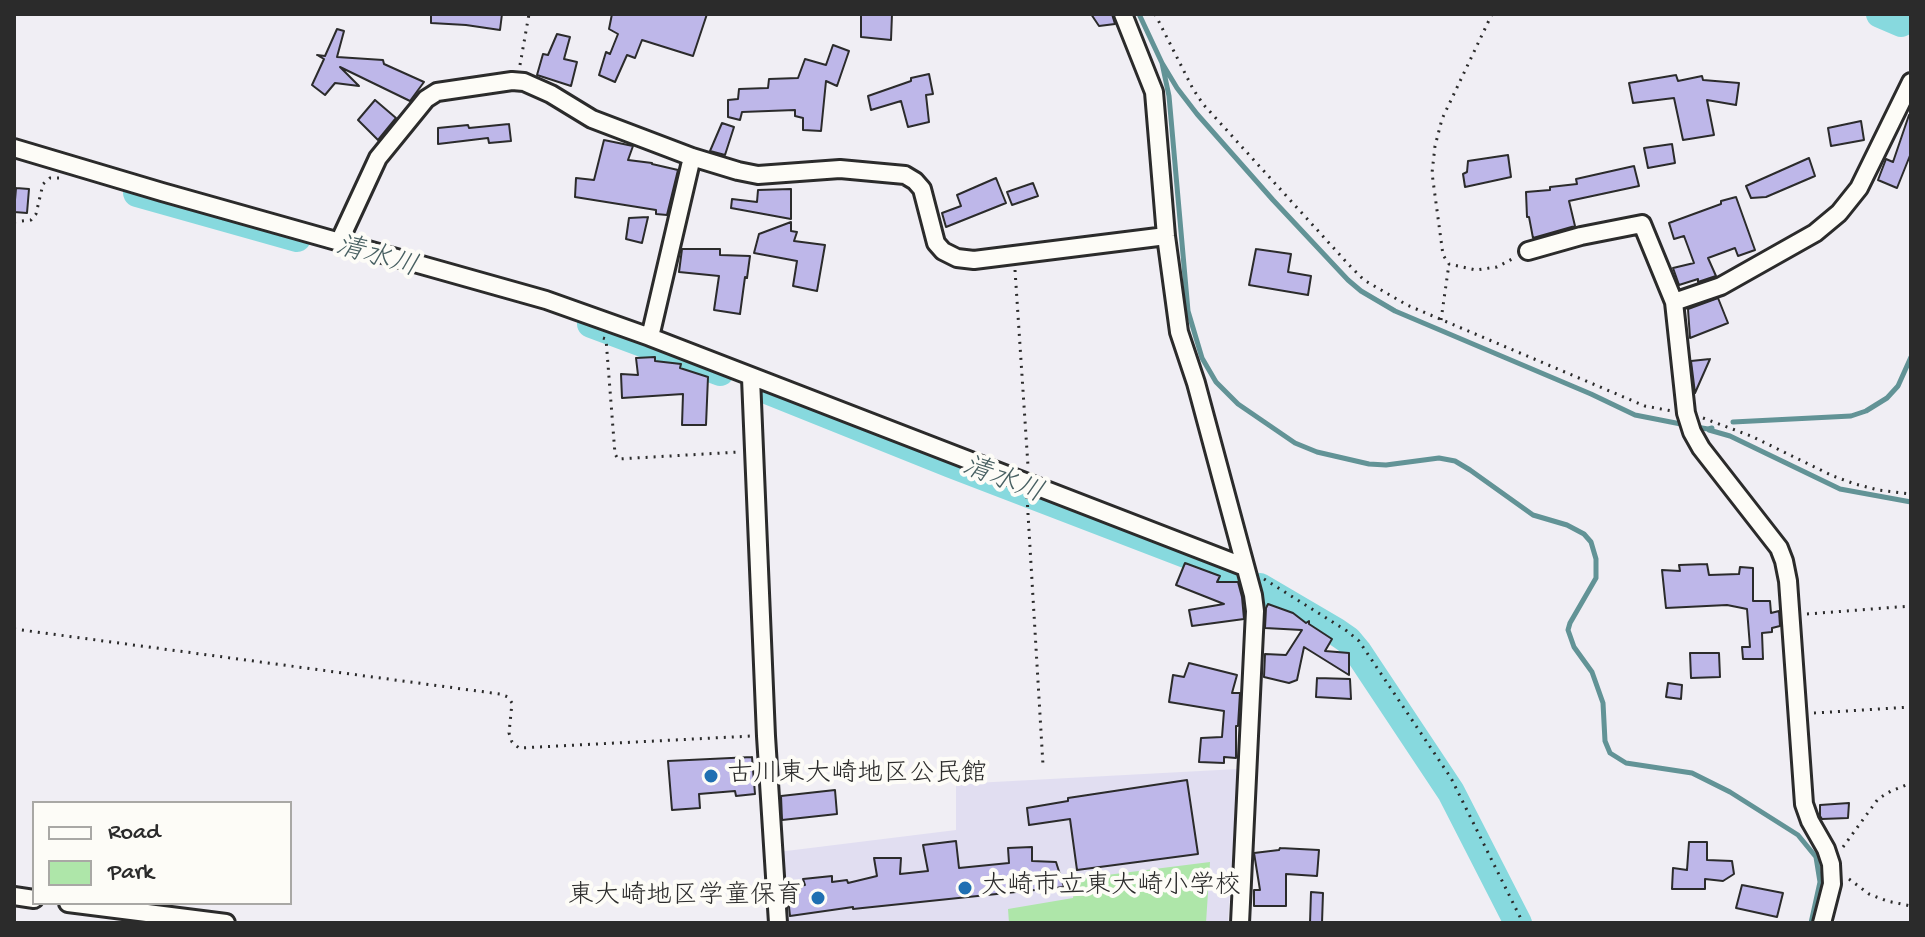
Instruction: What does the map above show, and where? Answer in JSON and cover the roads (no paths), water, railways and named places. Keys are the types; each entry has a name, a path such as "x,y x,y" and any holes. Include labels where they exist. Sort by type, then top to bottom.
{"street":[{"path":"1123,14 1154,92 1166,236 1179,332 1196,383 1255,611 1240,923"},
{"path":"339,242 378,158 426,99 437,92 512,81 524,82 551,94 592,119 738,171 758,175 840,169 905,175 922,189 936,243 943,251 957,258 974,260 1166,236"},
{"path":"1674,302 1721,286 1815,233 1839,213 1859,188 1911,82"},
{"path":"14,148 546,300 650,337 1028,490 1245,567"},
{"path":"650,337 692,157"},
{"path":"1528,251 1642,224 1674,302 1689,422 1701,448 1779,548 1784,561 1791,615 1804,804 1831,864 1832,884 1822,923"},
{"path":"751,378 766,736 778,923"},
{"path":"84,905 226,923"}],"waterway":[{"path":"1139,14 1162,63 1197,114 1273,200 1361,291 1395,311 1635,415 1686,425"},
{"name":"清水川","path":"1880,14 1901,23"},
{"path":"1162,63 1169,96 1188,311 1202,358 1216,382 1238,404 1295,443 1317,452 1369,464 1386,465 1439,458 1455,461 1533,515 1567,525 1584,534 1591,542 1596,559 1596,578 1568,630 1574,647 1592,672 1603,703 1605,741 1610,753 1626,763 1692,773 1730,792 1798,835 1816,857 1820,882 1811,923"},
{"name":"清水川","path":"137,193 297,238"},
{"name":"清水川","path":"591,324 720,372"},
{"path":"1733,422 1851,416 1866,411 1887,398 1898,386 1911,357"},
{"name":"清水川","path":"769,391 1240,575"},
{"path":"1696,427 1712,428"},
{"path":"1709,430 1730,436 1840,489 1911,502"},
{"name":"清水川","path":"1260,587 1335,631 1358,652 1451,792 1518,923"}],"place":[{"name":"古川東大崎地区公民館","path":"711,776"},
{"name":"大崎市立東大崎小学校","path":"965,888"},
{"name":"東大崎地区学童保育","path":"818,898"}]}
